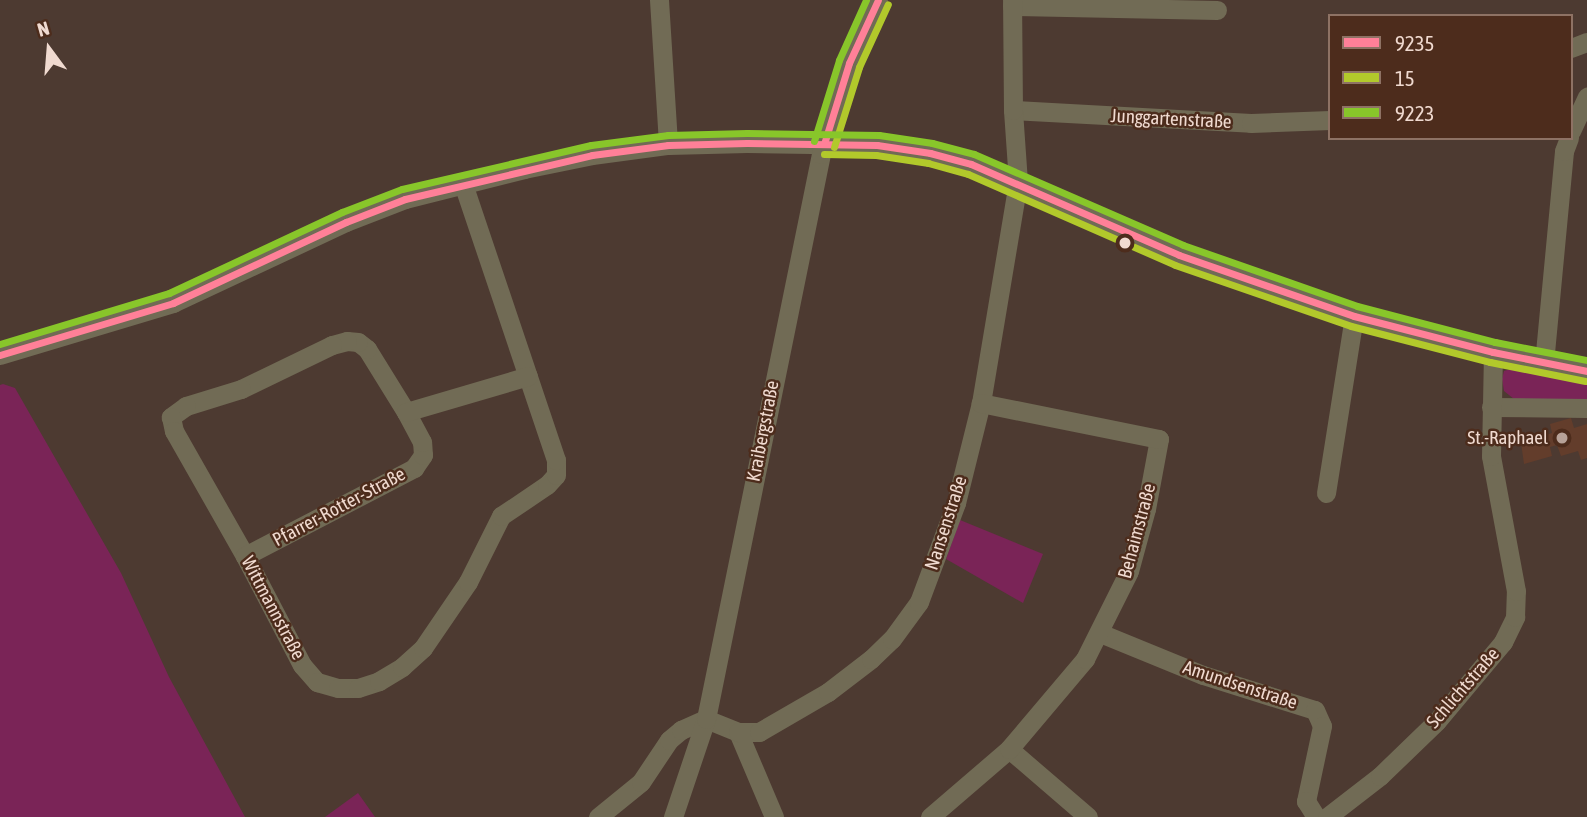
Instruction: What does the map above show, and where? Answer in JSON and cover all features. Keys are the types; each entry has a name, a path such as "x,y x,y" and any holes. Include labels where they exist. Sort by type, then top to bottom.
{"street":[{"path":"659,0 667,145"},
{"name":"Kraibergstraße","path":"673,817 706,719 824,144 849,63 878,0"},
{"path":"1012,3 1217,10"},
{"name":"Nansenstraße","path":"738,732 759,732 828,692 892,639 919,602 942,545 956,503 981,403 1018,183 1013,110 1012,3"},
{"path":"1573,127 1587,97"},
{"name":"Junggartenstraße","path":"1013,110 1251,123 1328,120"},
{"path":"1544,362 1564,151 1568,140"},
{"path":"0,355 145,313 223,281 346,222 405,200 463,183 592,155 667,145 824,144 877,145 930,153 971,164 1179,255 1354,316 1493,352 1587,371"},
{"path":"406,412 528,376 463,183"},
{"path":"1326,493 1354,316"},
{"name":"Pfarrer-Rotter-Straße","path":"170,417 186,406 241,389 332,345 347,341 358,342 367,349 406,412 422,442 423,455 414,468 245,556"},
{"name":"Schlichtstraße","path":"1327,817 1380,776 1437,721 1503,642 1515,617 1516,591 1491,456 1493,352"},
{"name":"Wittmannstraße","path":"170,417 174,431 309,674 317,682 338,688 358,688 402,667 423,648 468,582 501,516 547,485 555,475 556,460 528,376"},
{"name":"Behaimstraße","path":"930,817 1009,749 1049,705 1100,632 1129,571 1146,509 1159,439 981,403"},
{"path":"1491,407 1587,408"},
{"name":"Amundsenstraße","path":"1100,632 1203,675 1315,710 1322,726 1306,801 1316,817"},
{"path":"598,817 642,782 669,740 690,723 706,719 738,732 774,817"},
{"path":"1009,749 1088,817"}],"shaded area":[{"path":"1511,369 1587,384 1587,401 1514,399 1504,391 1502,379 1504,371"},
{"path":"0,385 15,388 121,573 169,677 245,817 0,817"},
{"name":"St.-Raphael","path":"1571,418 1574,428 1587,424 1587,458 1581,460 1578,451 1561,456 1557,445 1550,447 1552,456 1524,464 1521,443 1552,433 1550,424"},
{"path":"960,520 1043,554 1023,603 946,559"},
{"path":"358,793 375,817 325,817"}],"transit line":[{"name":"9223","path":"814,141 839,60 866,0"},
{"name":"9235","path":"824,144 849,63 878,0"},
{"name":"15","path":"834,147 859,67 888,4"},
{"name":"9223","path":"0,344 169,293 342,212 402,189 591,145 668,135 747,133 879,135 932,143 974,154 1183,245 1357,306 1495,342 1587,360"},
{"name":"9235","path":"0,355 173,303 346,222 405,199 592,155 668,145 747,143 877,145 930,153 971,164 1179,255 1354,316 1493,352 1587,371"},
{"name":"15","path":"824,154 876,155 928,163 968,174 1175,265 1351,326 1490,362 1585,381"}],"place":[{"name":"St.-Raphael","path":"1562,438"}]}
